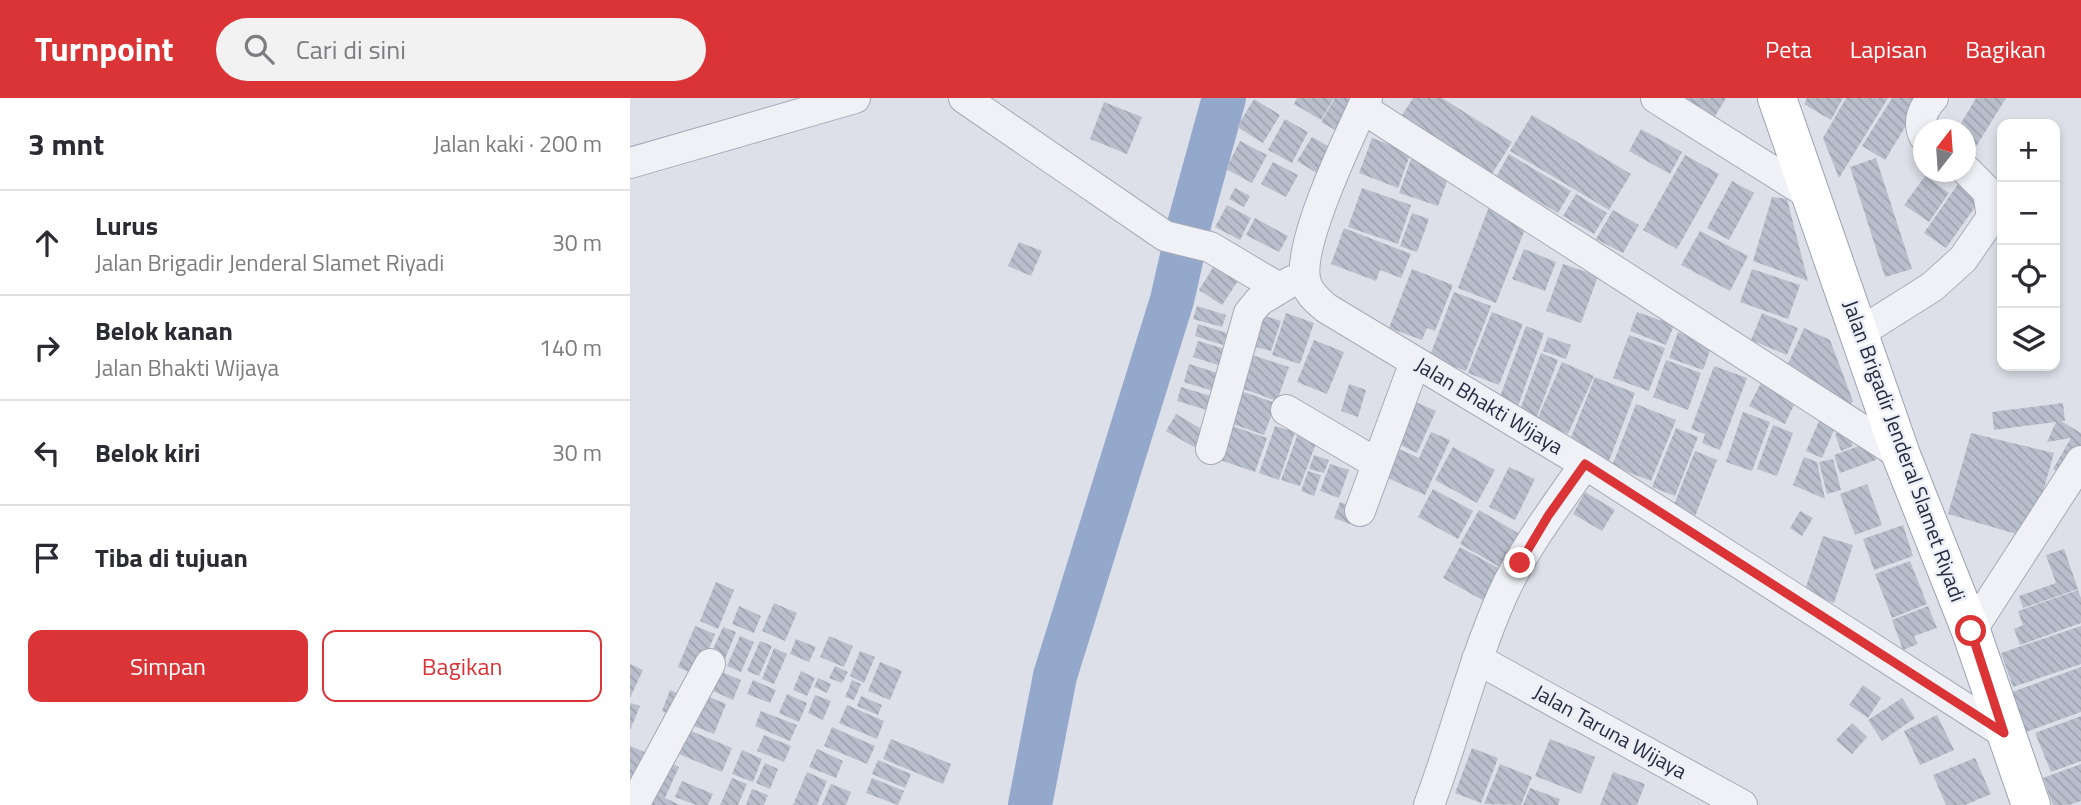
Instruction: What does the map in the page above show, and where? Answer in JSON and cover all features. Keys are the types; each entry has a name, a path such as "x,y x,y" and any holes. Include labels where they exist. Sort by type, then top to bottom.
{"main road":[{"name":"Jalan Brigadir Jenderal Slamet Riyadi","path":"1777,98 1901,455 1971,631 2031,805"}],"street":[{"path":"630,163 855,98"},
{"path":"964,98 1165,236 1210,247 1279,288"},
{"path":"1656,98 1812,196"},
{"path":"1922,119 1924,107 1933,98"},
{"path":"1211,449 1249,313 1259,301 1304,273 1312,231 1364,103 1901,455"},
{"path":"1859,333 1932,287 1963,259 1992,217 1988,192 1976,181"},
{"name":"Jalan Bhakti Wijaya","path":"1304,273 1312,296 1326,308 1585,464 2004,733"},
{"path":"1360,511 1415,362"},
{"path":"1286,410 1376,463"},
{"path":"1434,803 1477,659 1509,583 1548,516 1585,464"},
{"path":"1971,631 2078,475"},
{"name":"Jalan Taruna Wijaya","path":"1477,659 1742,805"},
{"path":"634,805 710,664"}],"building":[{"path":"1297,98 1334,98 1321,120 1294,104"},
{"path":"1335,98 1366,98 1344,135 1321,122"},
{"path":"1413,98 1442,98 1512,142 1492,174 1401,117"},
{"path":"1668,98 1726,98 1711,123"},
{"path":"1807,98 1843,98 1831,120 1804,104"},
{"path":"1846,98 1888,98 1839,178 1823,138"},
{"path":"1892,98 1923,98 1885,160 1862,146"},
{"path":"1976,98 2006,98 1976,147 1976,119 1964,119"},
{"path":"1254,99 1280,115 1263,143 1237,127"},
{"path":"1104,102 1142,117 1127,154 1090,139"},
{"path":"1532,115 1631,174 1609,210 1510,151"},
{"path":"1285,119 1308,132 1292,163 1268,150"},
{"path":"1641,129 1682,152 1670,174 1629,151"},
{"path":"1312,137 1335,150 1320,175 1297,161"},
{"path":"1372,138 1411,152 1398,188 1359,173"},
{"path":"1240,141 1267,155 1252,183 1226,169"},
{"path":"1509,154 1571,191 1558,213 1496,177"},
{"path":"1685,155 1719,174 1677,249 1643,230"},
{"path":"1876,158 1912,269 1885,277 1850,167"},
{"path":"1411,159 1450,173 1438,206 1399,193"},
{"path":"1273,162 1298,175 1286,197 1261,184"},
{"path":"1732,181 1754,193 1729,240 1707,228"},
{"path":"1921,182 1933,182 1949,193 1929,222 1904,205"},
{"path":"1958,184 1980,200 1946,248 1924,233"},
{"path":"1235,188 1250,196 1244,207 1229,199"},
{"path":"1362,188 1411,205 1398,244 1348,227"},
{"path":"1576,194 1607,213 1594,234 1563,216"},
{"path":"1772,197 1787,199 1808,281 1753,261"},
{"path":"1490,204 1529,219 1496,303 1458,288"},
{"path":"1227,205 1251,218 1240,240 1215,227"},
{"path":"1613,210 1639,225 1623,253 1596,239"},
{"path":"1412,213 1429,219 1417,252 1400,246"},
{"path":"1255,218 1288,236 1279,252 1246,235"},
{"path":"1344,228 1411,254 1401,278 1380,270 1376,281 1331,264"},
{"path":"1700,231 1748,256 1730,291 1681,265"},
{"path":"1019,242 1042,251 1031,276 1008,266"},
{"path":"1524,249 1556,262 1545,291 1512,279"},
{"path":"1563,264 1598,276 1581,323 1546,311"},
{"path":"1214,266 1238,281 1222,305 1199,290"},
{"path":"1412,269 1453,285 1435,331 1427,328 1422,340 1389,328"},
{"path":"1752,269 1800,285 1788,319 1740,302"},
{"path":"1454,292 1491,306 1466,371 1429,358"},
{"path":"1197,306 1226,315 1222,327 1193,319"},
{"path":"1492,312 1523,324 1499,385 1468,373"},
{"path":"1637,312 1674,325 1666,345 1630,331"},
{"path":"1286,313 1314,323 1300,364 1272,355"},
{"path":"1762,313 1798,328 1787,355 1751,340"},
{"path":"1262,315 1281,321 1271,351 1252,346"},
{"path":"1198,324 1227,333 1223,345 1195,336"},
{"path":"1526,326 1544,333 1517,409 1498,402"},
{"path":"1804,328 1830,340 1853,401 1849,407 1787,366"},
{"path":"1678,332 1712,345 1703,370 1669,358"},
{"path":"1629,335 1665,348 1649,391 1613,378"},
{"path":"1548,337 1571,345 1566,359 1543,351"},
{"path":"1314,340 1344,352 1327,394 1297,382"},
{"path":"1198,341 1229,350 1224,367 1193,357"},
{"path":"1541,353 1558,360 1535,422 1518,415"},
{"path":"1249,354 1289,367 1277,401 1238,387"},
{"path":"1666,360 1701,373 1688,410 1653,397"},
{"path":"1562,362 1594,376 1568,434 1537,420"},
{"path":"1189,364 1221,374 1216,392 1184,382"},
{"path":"1714,366 1747,378 1720,450 1702,443 1705,434 1691,429"},
{"path":"1595,377 1635,393 1609,461 1568,445"},
{"path":"1764,377 1799,394 1785,424 1749,406"},
{"path":"1349,384 1366,390 1358,417 1341,411"},
{"path":"1181,387 1211,396 1207,410 1177,401"},
{"path":"1238,390 1276,403 1264,435 1227,422"},
{"path":"1411,400 1436,411 1417,453 1392,441"},
{"path":"2063,403 2065,421 2061,421 2081,433 2081,453 2067,477 2053,469 2071,438 2047,442 2056,422 1994,430 1992,412"},
{"path":"1636,404 1676,420 1651,481 1612,466"},
{"path":"1743,412 1770,422 1752,471 1726,462"},
{"path":"1176,414 1210,434 1201,451 1166,431"},
{"path":"1819,421 1835,428 1822,458 1806,451"},
{"path":"1229,425 1267,438 1255,472 1217,459"},
{"path":"1773,425 1793,433 1777,476 1757,469"},
{"path":"1275,426 1295,432 1279,480 1259,473"},
{"path":"1676,428 1698,437 1675,496 1652,487"},
{"path":"1847,429 1853,446 1841,451 1835,434"},
{"path":"1299,431 1318,438 1300,486 1281,480"},
{"path":"1431,432 1450,440 1425,495 1377,473 1390,445 1419,458"},
{"path":"1971,433 2054,453 2030,538 1948,514"},
{"path":"1870,442 1876,460 1840,473 1834,455"},
{"path":"1453,447 1495,470 1477,503 1435,480"},
{"path":"1695,451 1717,460 1694,519 1672,510"},
{"path":"1314,455 1329,460 1324,473 1309,469"},
{"path":"1804,457 1817,462 1825,499 1793,485"},
{"path":"1833,459 1841,490 1827,494 1819,462"},
{"path":"1330,464 1349,470 1339,498 1320,491"},
{"path":"1509,467 1535,479 1515,520 1489,507"},
{"path":"1308,471 1321,475 1314,496 1301,491"},
{"path":"1867,484 1882,525 1855,535 1840,494"},
{"path":"1433,489 1473,511 1458,539 1418,517"},
{"path":"1585,492 1615,510 1602,531 1573,514"},
{"path":"1340,502 1356,508 1350,524 1334,518"},
{"path":"1479,510 1523,536 1503,569 1460,544"},
{"path":"1800,511 1813,518 1802,536 1790,528"},
{"path":"1903,525 1913,556 1874,570 1863,539"},
{"path":"1823,536 1853,545 1834,603 1804,593"},
{"path":"1460,547 1511,575 1493,606 1443,578"},
{"path":"2064,549 2078,589 2023,608 2019,596 2056,583 2046,555"},
{"path":"1910,561 1927,604 1892,618 1875,574"},
{"path":"716,582 734,590 718,629 700,621"},
{"path":"2078,590 2081,598 2081,623 2020,645 2014,629 2023,625 2018,611"},
{"path":"774,603 797,613 785,641 762,631"},
{"path":"739,606 761,616 754,633 732,624"},
{"path":"1928,606 1937,628 1914,636 1918,644 1903,650 1892,620"},
{"path":"695,626 715,634 698,676 678,667"},
{"path":"2081,626 2081,664 2013,687 2001,653"},
{"path":"723,627 736,632 723,664 709,658"},
{"path":"740,636 754,642 741,672 727,666"},
{"path":"829,636 853,646 844,667 820,657"},
{"path":"796,639 816,647 809,662 790,654"},
{"path":"760,641 772,646 759,676 747,671"},
{"path":"774,648 787,654 774,684 762,679"},
{"path":"860,651 875,657 864,683 850,676"},
{"path":"880,662 902,671 890,700 868,691"},
{"path":"630,664 643,670 630,698"},
{"path":"835,666 848,672 842,683 829,678"},
{"path":"2081,667 2081,712 2026,732 2012,692"},
{"path":"719,671 741,680 733,700 711,690"},
{"path":"801,671 815,678 807,696 793,690"},
{"path":"818,678 831,684 827,693 814,687"},
{"path":"753,680 776,690 770,703 747,694"},
{"path":"852,680 861,684 854,700 845,697"},
{"path":"1863,685 1881,698 1868,718 1849,705"},
{"path":"670,690 684,696 675,717 662,711"},
{"path":"787,694 807,703 799,722 779,713"},
{"path":"815,695 831,701 823,720 808,713"},
{"path":"707,696 726,704 714,734 694,726"},
{"path":"861,696 882,705 878,715 857,706"},
{"path":"1902,698 1915,718 1882,741 1868,720"},
{"path":"630,705 640,706 630,730"},
{"path":"847,705 884,721 877,739 839,723"},
{"path":"761,711 797,725 790,741 755,726"},
{"path":"1937,715 1954,750 1920,765 1904,731"},
{"path":"2081,716 2081,761 2051,772 2035,733"},
{"path":"1852,723 1867,737 1852,754 1836,740"},
{"path":"832,727 875,746 867,764 824,746"},
{"path":"684,728 732,748 722,772 674,752"},
{"path":"764,735 791,746 784,762 757,751"},
{"path":"891,739 951,764 943,784 883,759"},
{"path":"1550,739 1595,757 1581,794 1535,776"},
{"path":"630,746 649,754 630,798"},
{"path":"1472,748 1498,758 1481,803 1455,793"},
{"path":"817,749 843,761 836,778 809,767"},
{"path":"742,750 762,759 753,782 732,774"},
{"path":"661,758 679,767 665,798 680,805 640,805"},
{"path":"1975,758 1991,794 1965,805 1946,805 1933,775"},
{"path":"878,760 911,774 905,788 872,774"},
{"path":"765,763 778,769 770,789 756,783"},
{"path":"1500,764 1532,777 1521,805 1484,804"},
{"path":"2081,764 2081,801 2069,805 2053,805 2043,778"},
{"path":"807,772 827,781 817,805 793,805"},
{"path":"1613,772 1645,784 1637,805 1600,805"},
{"path":"732,778 747,784 738,805 720,805"},
{"path":"872,778 904,791 898,805 866,793"},
{"path":"682,781 713,794 708,805 696,805 675,797"},
{"path":"831,784 851,792 846,805 822,805"},
{"path":"1530,788 1560,799 1558,805 1523,805"},
{"path":"752,789 768,795 764,805 746,805"}],"waterway":[{"path":"1030,805 1055,676 1172,300 1190,221 1224,98"}],"route":[{"path":"1520,563 1548,516 1585,464 2004,733 1971,631"}]}
